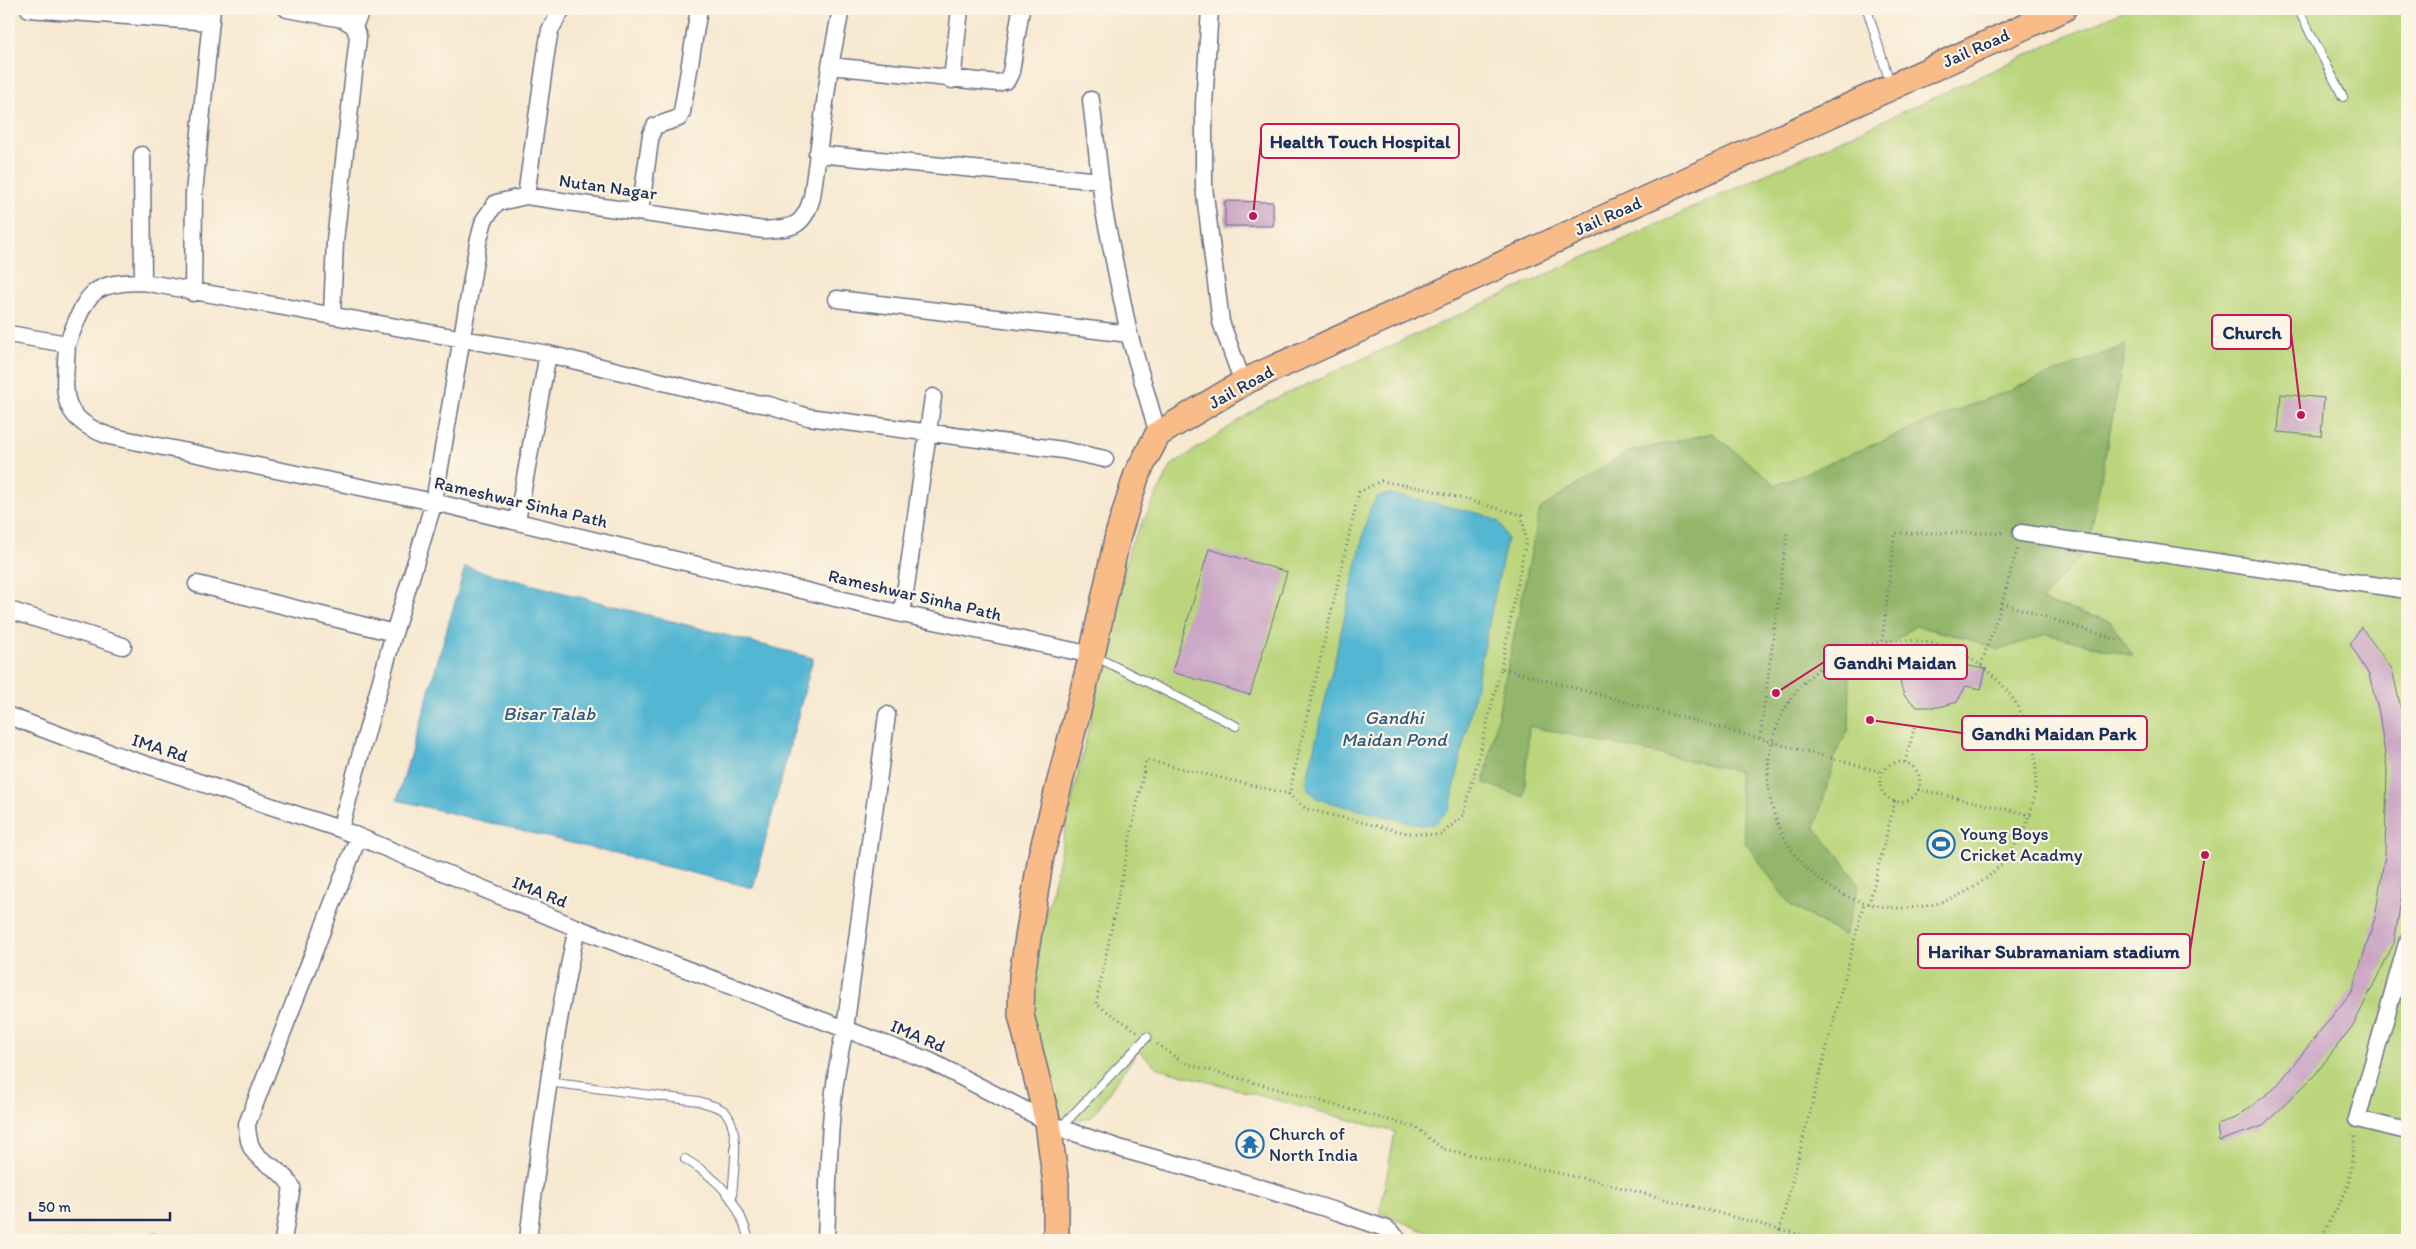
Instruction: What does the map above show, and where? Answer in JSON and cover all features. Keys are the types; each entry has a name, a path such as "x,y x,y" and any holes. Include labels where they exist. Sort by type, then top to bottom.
{"main road":[{"name":"Jail Road","path":"1158,434 1243,383 2063,9"},
{"path":"1056,1240 1054,1126 1021,1015 1022,975 1041,856 1092,655 1118,535 1137,474 1158,434"}],"street":[{"path":"29,9 212,15 199,120 194,193 193,292"},
{"path":"287,9 343,20 354,26 358,38 358,54 340,188 335,241 332,316"},
{"path":"354,26 362,9"},
{"path":"526,196 550,30 562,9"},
{"path":"640,212 650,134 655,126 679,118 682,112 699,9"},
{"name":"Nutan Nagar","path":"340,829 394,633 434,502 484,220 496,203 526,196 764,230 799,224 808,213 812,197 830,66 841,9"},
{"path":"952,80 960,9"},
{"path":"830,66 998,84 1007,80 1014,61 1021,9"},
{"path":"1210,9 1204,104 1204,187 1221,322 1243,383"},
{"path":"1091,100 1104,211 1129,334 1158,434"},
{"path":"817,154 1101,181"},
{"path":"142,156 143,282"},
{"name":"Rameshwar Sinha Path","path":"1092,655 902,614 434,502 110,436 89,428 75,417 65,396 68,344 85,301 96,289 128,282 143,282 548,354 741,401 768,405 808,417 1063,450 1105,459"},
{"path":"836,299 1129,334"},
{"path":"9,334 68,344"},
{"path":"517,521 548,354"},
{"path":"902,614 933,397"},
{"path":"2021,533 2407,590"},
{"path":"197,584 394,633"},
{"path":"9,610 123,646"},
{"path":"826,1240 830,1119 836,1064 846,1028 887,715"},
{"name":"IMA Rd","path":"9,716 78,742 340,829 577,928 930,1061 1054,1126 1125,1150 1245,1183 1338,1212 1387,1229 1399,1240"},
{"path":"284,1240 292,1187 286,1177 254,1154 248,1142 247,1124 358,838"},
{"path":"528,1240 547,1082 559,1010 577,928"},
{"path":"2407,943 2357,1119 2407,1132"}],"lane":[{"path":"1867,9 1891,87"},
{"path":"2298,9 2343,97"},
{"path":"1092,655 1236,726"},
{"path":"1054,1126 1147,1037"},
{"path":"547,1082 698,1101 722,1109 733,1121 735,1138 732,1198"},
{"path":"685,1159 710,1174 732,1198 745,1226 749,1240"}],"path":[{"path":"1289,794 1359,492 1381,481 1427,489 1522,515 1526,541 1501,668 1464,815 1441,835 1407,834 1306,809 1289,794 1146,760 1096,1004 1184,1064 1418,1128 1443,1148 1596,1181 1821,1240"},
{"path":"1760,738 1787,533"},
{"path":"1882,641 1895,533 2021,533 2002,603 1981,665"},
{"path":"2002,603 2117,640"},
{"path":"1882,641 1917,641 1950,649 1981,665 2002,684 2019,706 2030,732 2037,768 2037,787 2031,815 2013,851 1985,880 1949,900 1909,908 1864,903 1832,889 1805,868 1785,840 1772,809 1767,775 1771,742 1785,709 1794,694 1812,675 1833,659 1857,648 1882,641"},
{"path":"1501,668 1882,772"},
{"path":"1905,762 1915,725"},
{"path":"1905,762 1911,765 1919,776 1918,789 1906,800 1895,801 1889,799 1881,789 1882,772 1892,763 1905,762"},
{"path":"1918,789 2031,815"},
{"path":"1869,904 1895,801"},
{"path":"1777,1240 1864,903"},
{"path":"2320,1240 2349,1185 2357,1119"}],"green space":[{"path":"2127,9 2407,9 2407,1207 2402,1240 1447,1240 1380,1213 1395,1132 1158,1068 1138,1051 1091,1118 1048,1123 1029,989 1130,546 1172,465 1264,404"},
{"path":"2126,345 2088,548 2041,601 2110,621 2133,656 2047,634 1999,650 1966,638 1915,626 1850,673 1849,730 1838,748 1815,828 1842,860 1859,885 1844,936 1790,905 1745,842 1738,771 1529,726 1524,797 1484,783 1540,509 1625,453 1712,433 1776,485 1940,417"}],"water":[{"name":"Gandhi Maidan Pond","path":"1390,494 1482,514 1499,522 1507,538 1450,809 1434,824 1421,825 1320,800 1308,790 1307,779 1369,511 1378,496"},
{"name":"Bisar Talab","path":"465,567 813,658 753,888 397,800"}],"building":[{"path":"1225,201 1273,202 1273,226 1225,226"},
{"path":"2281,394 2324,398 2321,436 2278,432"},
{"path":"1209,549 1287,572 1250,695 1172,672"},
{"path":"2361,627 2392,669 2407,736 2407,863 2394,943 2354,1024 2314,1076 2263,1126 2219,1141 2217,1124 2236,1118 2275,1088 2352,991 2375,918 2385,854 2387,769 2379,713 2369,675 2350,644"},
{"path":"1904,646 1968,666 1986,669 1981,689 1966,686 1957,702 1939,707 1917,707 1904,695 1901,686 1899,672"},
{"path":"152,1233 177,1240 150,1240"}],"place":[{"name":"Health Touch Hospital","path":"1253,216"},
{"name":"Church","path":"2301,415"},
{"name":"Gandhi Maidan","path":"1776,693"},
{"name":"Gandhi Maidan Park","path":"1870,720"},
{"name":"Young Boys Cricket Acadmy","path":"1941,844"},
{"name":"Harihar Subramaniam stadium","path":"2205,855"},
{"name":"Church of North India","path":"1250,1144"}]}
